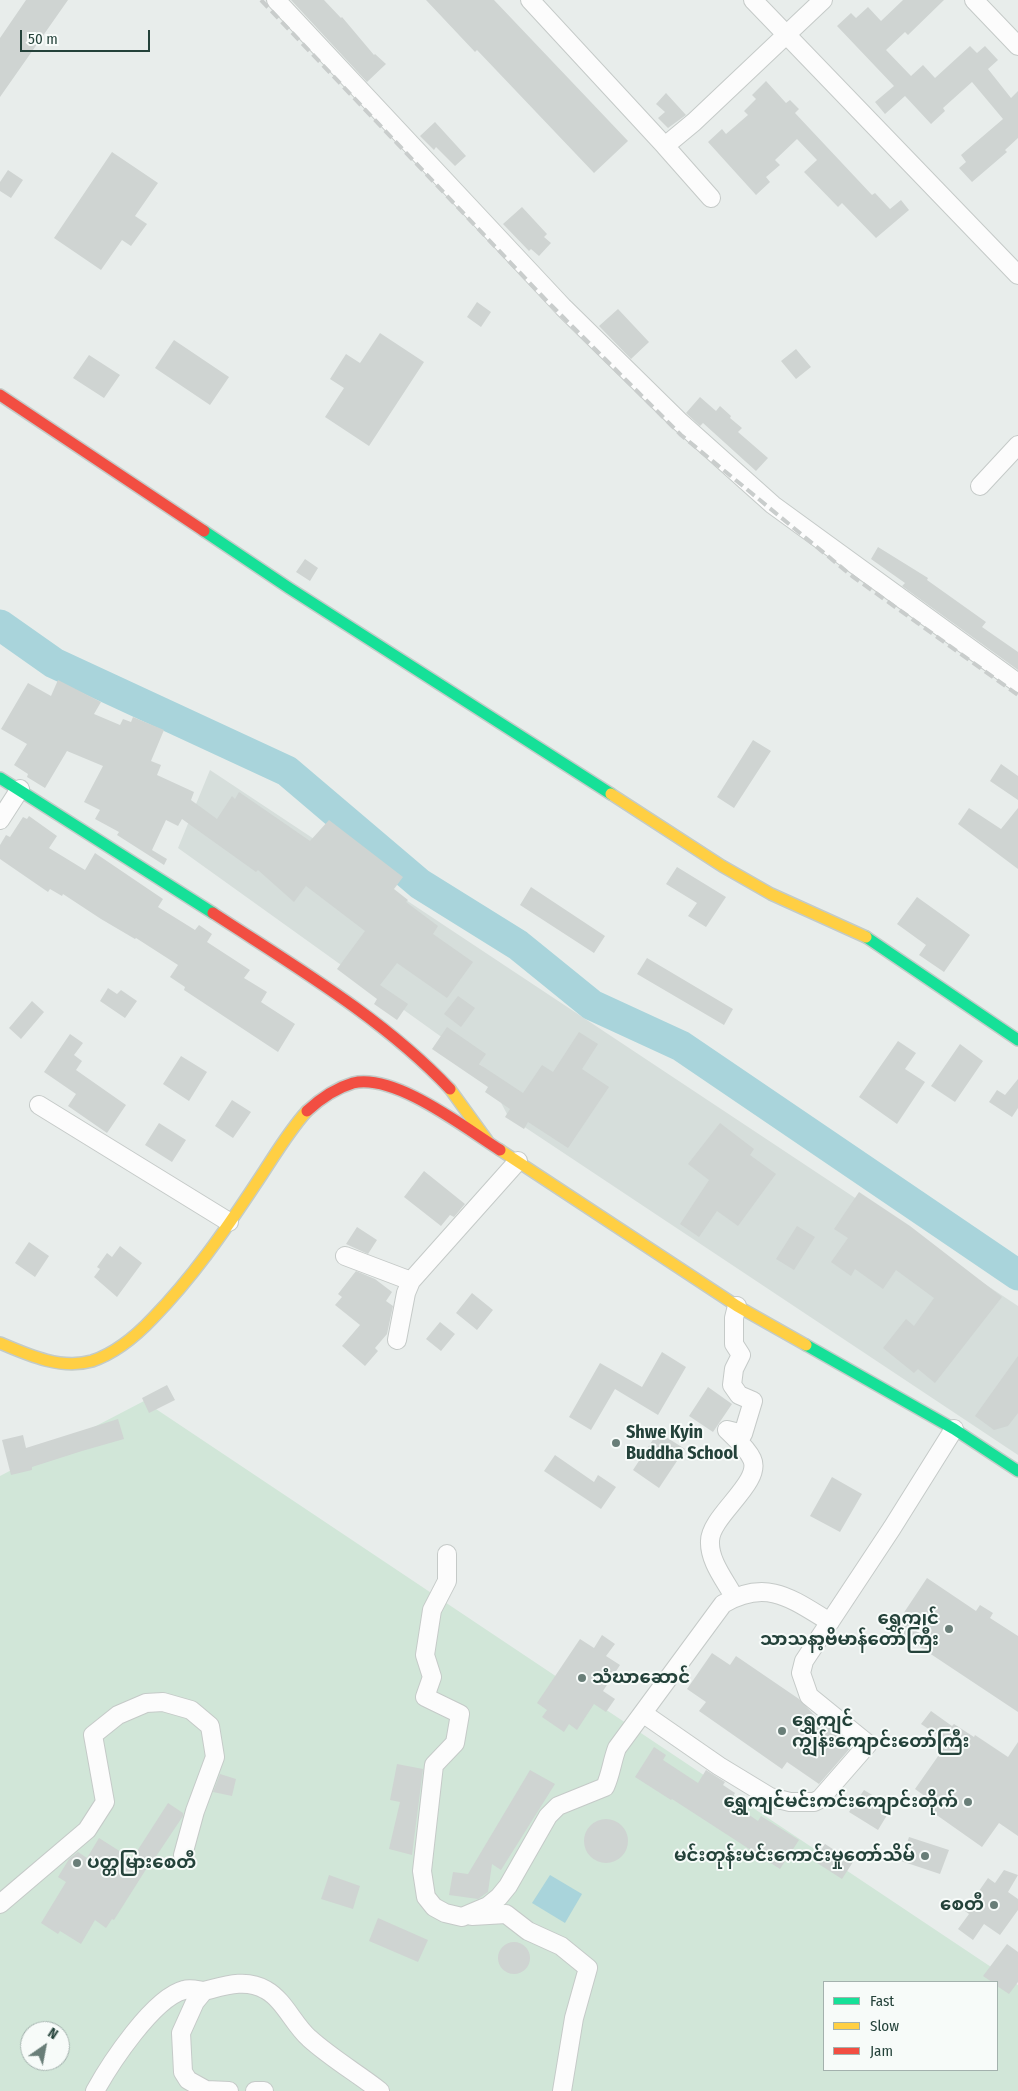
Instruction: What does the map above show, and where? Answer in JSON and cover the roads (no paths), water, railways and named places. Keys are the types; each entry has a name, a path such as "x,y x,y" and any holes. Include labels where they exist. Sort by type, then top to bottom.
{"street":[{"path":"276,0 563,306 679,421 781,510 1018,683"},
{"path":"530,0 711,198"},
{"path":"753,0 1018,275"},
{"path":"665,146 823,0"},
{"path":"974,0 1018,46"},
{"path":"0,396 289,588 543,749 722,866 778,898 874,941 1018,1040"},
{"path":"980,486 1018,445"},
{"path":"0,778 20,789 302,971 392,1036 424,1062 454,1094 487,1141"},
{"path":"0,820 20,789"},
{"path":"0,1343 38,1360 66,1363 92,1361 114,1352 169,1302 229,1222 297,1120 311,1106 331,1093 353,1083 374,1084 397,1090 424,1101 737,1306 954,1429 1018,1471"},
{"path":"39,1105 229,1222"},
{"path":"397,1340 406,1293 411,1281 518,1161"},
{"path":"345,1256 411,1281"},
{"path":"734,1597 711,1555 710,1539 716,1524 736,1499 751,1475 754,1466 752,1458 727,1430 743,1434 753,1401 739,1395 732,1386 734,1369 741,1355 734,1344 734,1318 737,1306"},
{"path":"644,1714 718,1766 770,1797 790,1802 814,1802 820,1799 868,1744 809,1696 801,1673 804,1661 954,1429"},
{"path":"446,1554 447,1580 432,1610 425,1655 432,1677 425,1698 460,1714 455,1742 434,1765 422,1871 426,1898 434,1907 454,1917 506,1914 528,1932 561,1946 588,1968 574,2018 562,2091"},
{"path":"462,1917 488,1906 499,1897 508,1886 548,1816 558,1806 605,1787 610,1776 611,1764 617,1748 644,1714 723,1604 734,1597 759,1591 768,1591 784,1595 830,1622"},
{"path":"0,1904 87,1830 106,1802 93,1736 118,1715 146,1703 163,1702 192,1710 210,1726 215,1757 195,1810 183,1855"},
{"path":"95,2091 111,2062 152,2013 170,1997 184,1990 204,1991 242,1982 266,1990 281,2003 308,2038 380,2091"},
{"path":"204,1991 186,2020 181,2033 183,2072 188,2080 206,2090 228,2091"},
{"path":"255,2091 264,2091"}],"water":[{"path":"550,1875 582,1894 565,1923 532,1903"}],"waterway":[{"path":"0,625 54,663 287,771 420,884 518,945 592,1005 681,1046 1018,1275"}],"railway":[{"path":"261,0 544,298 681,435 852,576 1018,695"}],"place":[{"name":"Shwe Kyin Buddha School","path":"616,1443"},
{"name":"ရွှေကျင် သာသနာ့ဗိမာန်တော်ကြီး","path":"949,1629"},
{"name":"သံဃာဆောင်","path":"582,1678"},
{"name":"ရွှေကျင် ကျွန်းကျောင်းတော်ကြီး","path":"782,1731"},
{"name":"ရွှေကျင်မင်းကင်းကျောင်းတိုက်","path":"968,1802"},
{"name":"မင်းတုန်းမင်းကောင်းမှုတော်သိမ်","path":"925,1856"},
{"name":"ပတ္တမြားစေတီ","path":"77,1863"},
{"name":"စေတီ","path":"994,1905"}]}
